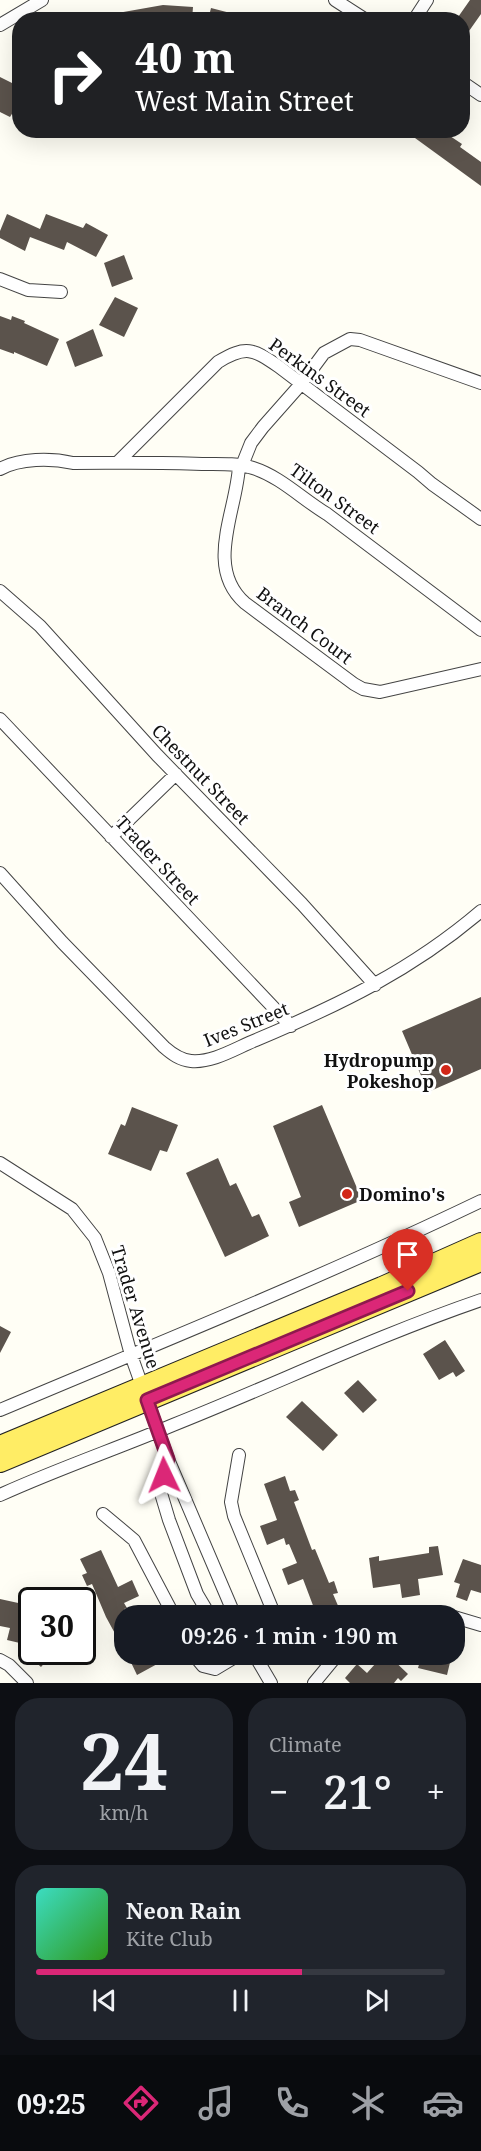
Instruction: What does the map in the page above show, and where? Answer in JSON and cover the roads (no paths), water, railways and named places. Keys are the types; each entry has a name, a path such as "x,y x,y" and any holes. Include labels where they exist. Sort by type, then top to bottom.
{"main road":[{"path":"0,1462 145,1393 481,1243"},
{"path":"0,1446 145,1393 481,1261"}],"street":[{"path":"22,12 42,0"},
{"path":"335,0 354,12"},
{"path":"0,279 28,290 61,292"},
{"name":"Branch Court","path":"481,383 360,340 350,339 324,353 301,384 251,442 243,463 239,466 227,533 224,567 231,588 245,603 363,689 380,692 481,669"},
{"name":"Perkins Street","path":"118,462 211,368 234,352 242,350 261,354 481,519"},
{"name":"Tilton Street","path":"0,469 25,461 176,462 252,468 277,478 362,539 481,630"},
{"name":"Chestnut Street","path":"0,591 40,626 176,774 341,945 375,985"},
{"name":"Trader Street","path":"0,719 291,1026"},
{"path":"111,837 176,774"},
{"name":"Ives Street","path":"0,873 62,942 164,1047 182,1060 193,1062 216,1057 291,1026 375,985 421,958 481,911"},
{"name":"Trader Avenue","path":"0,1162 72,1209 95,1238 109,1273 131,1355 168,1459 230,1605"},
{"path":"0,1410 308,1281 395,1243 481,1201"},
{"path":"0,1495 374,1340 481,1300"},
{"path":"239,1455 231,1502 234,1516 270,1605"},
{"path":"168,1459 160,1490 169,1520 197,1594 204,1605"},
{"path":"103,1514 134,1539 168,1605"},
{"path":"465,1620 481,1625"},
{"path":"0,1660 9,1665 27,1683"},
{"path":"202,1665 215,1669 222,1665"},
{"path":"260,1665 271,1683"},
{"path":"314,1683 329,1665"}],"place":[{"name":"Hydropump Pokeshop","path":"446,1070"},
{"name":"Domino's","path":"347,1194"}]}
